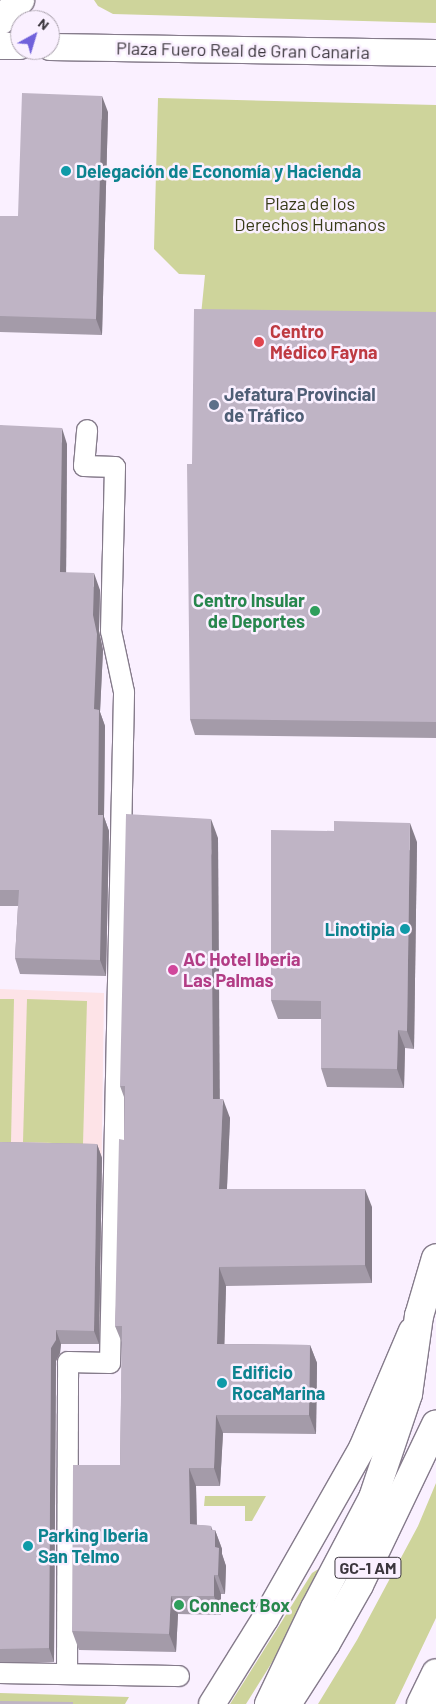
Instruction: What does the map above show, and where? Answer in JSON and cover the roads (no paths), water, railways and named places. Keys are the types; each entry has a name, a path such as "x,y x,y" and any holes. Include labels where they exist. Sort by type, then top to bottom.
{"main road":[{"path":"0,21 20,0"},
{"path":"269,1704 315,1608 373,1498 408,1394 418,1316 436,1258"},
{"name":"GC-1 AM","path":"287,1704 326,1643 359,1585 436,1424"},
{"path":"421,1704 436,1673"}],"street":[{"name":"Plaza Fuero Real de Gran Canaria","path":"60,46 436,53"},
{"path":"66,1674 68,1362 110,1363 124,702 124,692 111,631 115,467 84,466 87,430"},
{"path":"212,1704 265,1619 362,1448 418,1316"},
{"path":"0,1673 179,1676"}],"place":[{"name":"Delegación de Economía y Hacienda","path":"66,171"},
{"name":"Centro Médico Fayna","path":"259,342"},
{"name":"Jefatura Provincial de Tráfico","path":"214,405"},
{"name":"Centro Insular de Deportes","path":"315,611"},
{"name":"Linotipia","path":"405,929"},
{"name":"AC Hotel Iberia Las Palmas","path":"173,970"},
{"name":"Edificio RocaMarina","path":"222,1383"},
{"name":"Parking Iberia San Telmo","path":"28,1546"},
{"name":"Connect Box","path":"179,1605"}],"park label":[{"name":"Plaza de los Derechos Humanos","path":"310,214"}]}
